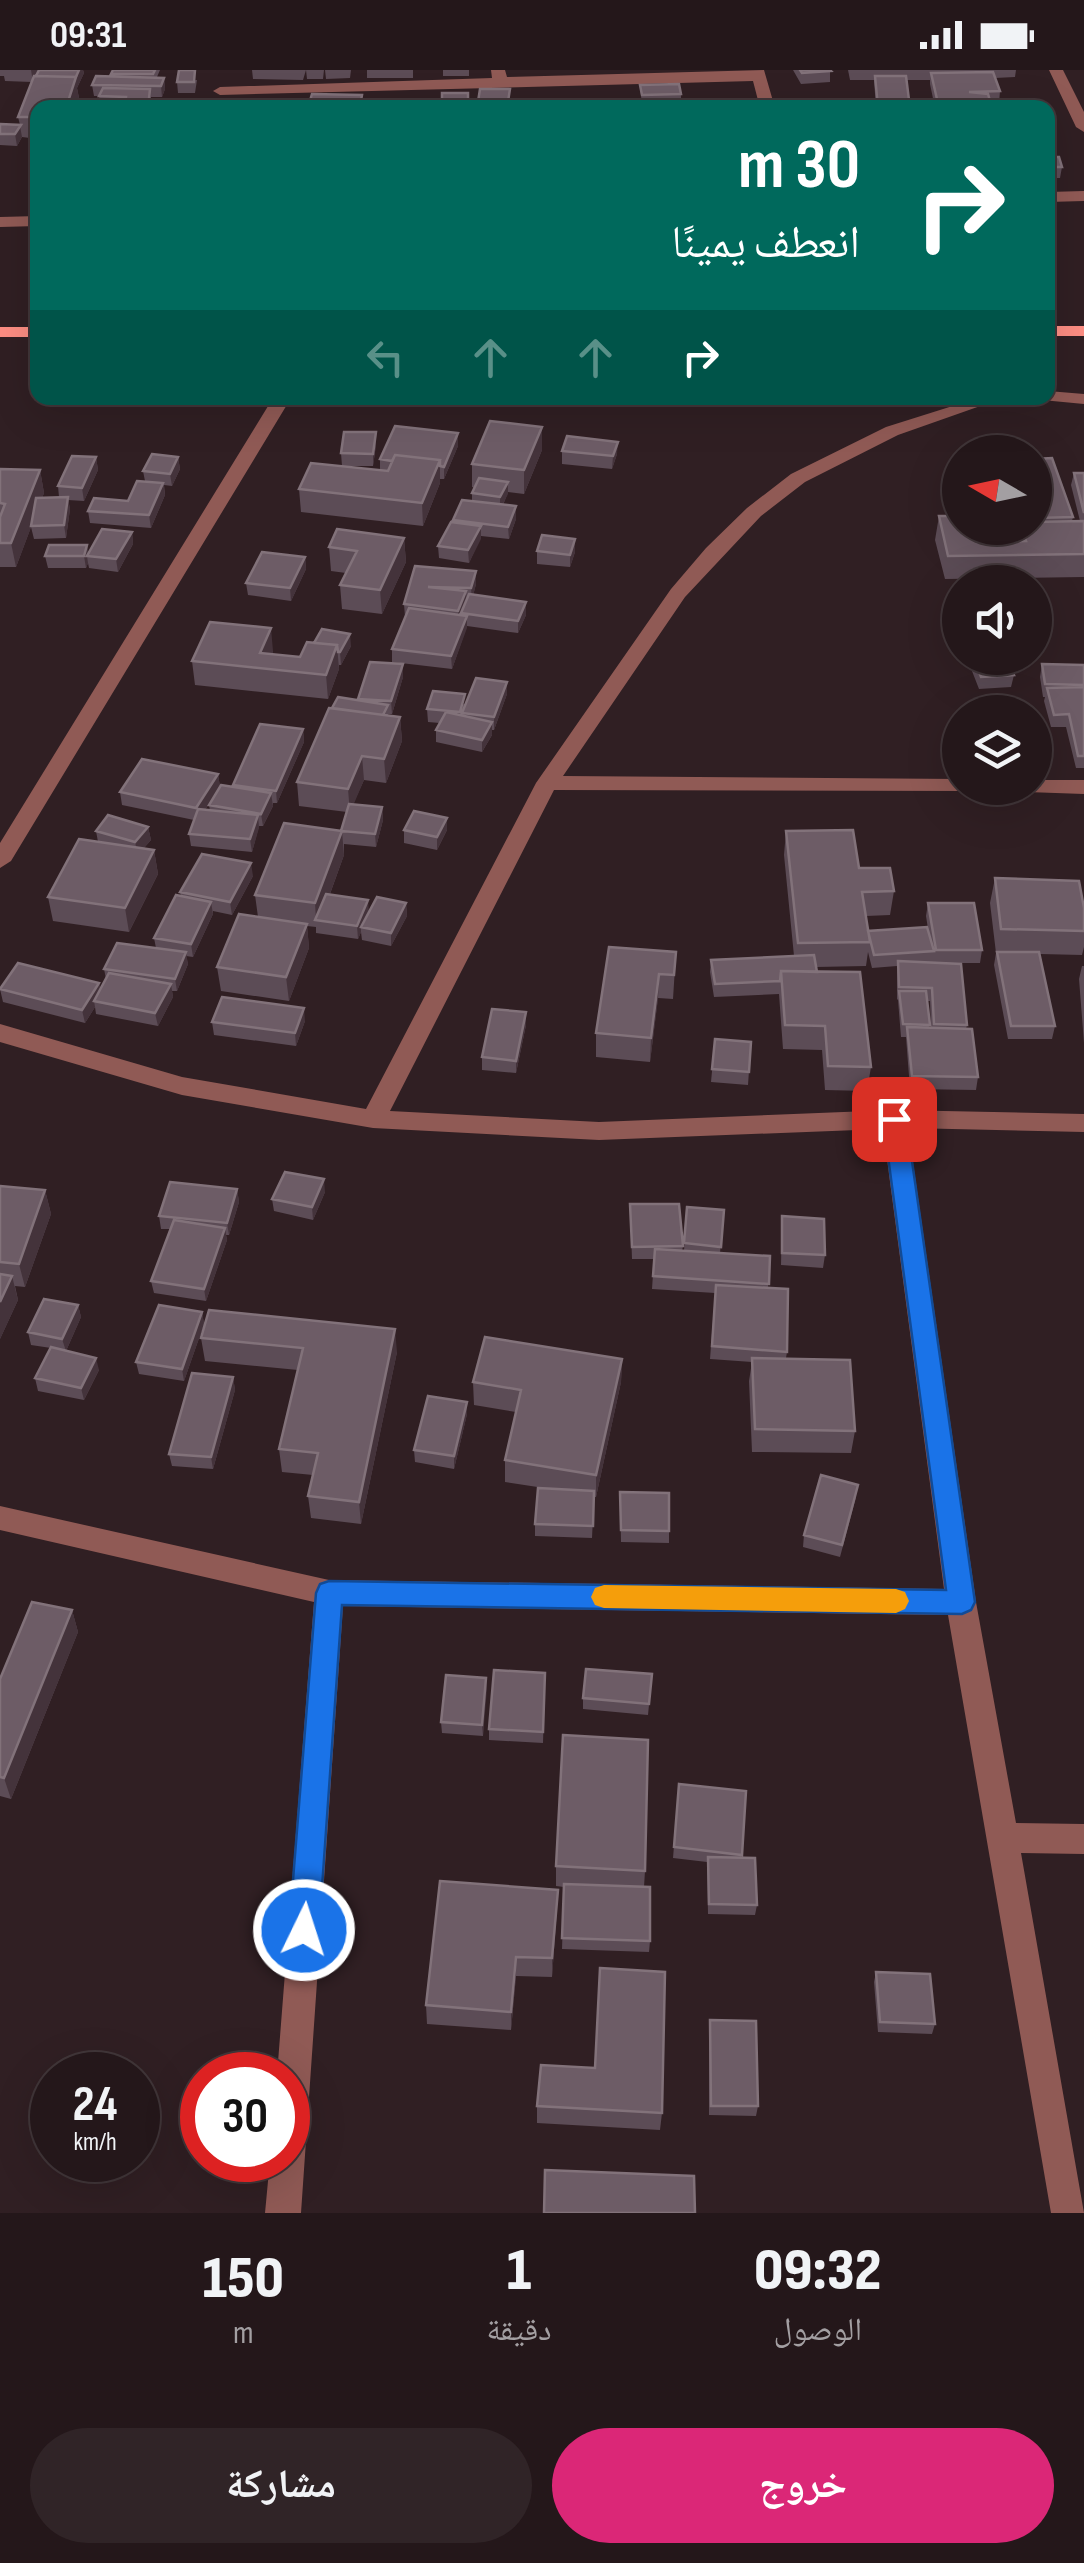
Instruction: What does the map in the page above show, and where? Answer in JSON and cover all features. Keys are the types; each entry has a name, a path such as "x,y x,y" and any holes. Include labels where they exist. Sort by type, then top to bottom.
{"main road":[{"path":"1055,331 1084,331"},
{"path":"0,332 30,332"}],"street":[{"path":"222,70 220,99 499,76 758,73 766,100"},
{"path":"1056,70 1084,127"},
{"path":"1055,196 1084,196"},
{"path":"0,222 30,221"},
{"path":"1055,397 1084,399"},
{"path":"0,861 278,405"},
{"path":"374,1119 546,783 678,593 754,512 798,478 892,431 972,405"},
{"path":"546,783 942,786"},
{"path":"1052,787 1084,787"},
{"path":"0,1033 30,1046 182,1086 374,1119 599,1131 894,1119 1084,1123"},
{"path":"894,1119 962,1602 1069,2213"},
{"path":"0,1518 329,1593 962,1602"},
{"path":"295,2052 329,1593"},
{"path":"1003,1838 1084,1838"},
{"path":"283,2213 285,2182"}],"building":[{"path":"39,70 79,70 76,77 36,76"},
{"path":"113,70 155,70 153,74 111,74"},
{"path":"179,70 195,70 194,82 177,82"},
{"path":"993,72 1000,91 969,92 988,94 990,100 937,100 931,73"},
{"path":"34,76 76,77 69,100 30,100 30,117 18,117"},
{"path":"96,76 164,78 161,86 92,85"},
{"path":"875,76 906,76 909,100 877,100"},
{"path":"679,84 681,94 642,95 640,85"},
{"path":"103,88 150,89 149,100 99,96"},
{"path":"480,89 510,89 508,100 478,100"},
{"path":"442,93 468,93 468,100 442,100"},
{"path":"312,94 362,95 361,100 310,100"},
{"path":"0,124 21,125 15,134 0,134"},
{"path":"490,421 542,427 524,470 472,464"},
{"path":"395,426 458,433 444,467 440,460 395,455 392,461 380,459"},
{"path":"344,432 376,432 373,454 341,453"},
{"path":"567,436 618,442 613,456 562,451"},
{"path":"152,454 178,457 170,474 143,471"},
{"path":"395,455 440,460 422,503 299,489 311,463 388,471"},
{"path":"72,456 96,457 82,488 58,486"},
{"path":"1052,458 1073,517 1052,518"},
{"path":"0,469 40,470 11,543 0,543 0,517 5,504 0,503"},
{"path":"1074,473 1084,473 1084,513"},
{"path":"479,478 508,482 500,497 472,493"},
{"path":"137,481 163,483 149,515 88,511 94,498 128,501"},
{"path":"68,497 64,525 31,526 36,498"},
{"path":"462,500 516,506 508,527 453,520"},
{"path":"1084,521 1084,554 948,556 946,545 1052,545 1052,522"},
{"path":"451,522 481,526 468,550 438,546"},
{"path":"102,529 132,532 116,559 87,556"},
{"path":"337,529 404,538 380,590 340,585 357,551 329,547"},
{"path":"542,535 575,539 570,555 537,551"},
{"path":"49,545 87,545 84,556 45,556"},
{"path":"262,552 305,557 290,588 246,583"},
{"path":"415,566 476,571 471,588 428,587 466,591 458,611 404,604"},
{"path":"469,594 526,602 518,621 461,613"},
{"path":"409,608 467,616 451,656 392,649"},
{"path":"210,622 271,628 260,653 300,657 307,642 337,645 326,675 192,661"},
{"path":"322,629 350,634 340,652 337,645 314,643"},
{"path":"370,662 403,664 391,701 358,699"},
{"path":"1052,664 1084,665 1084,685 1045,684 1044,675 1052,675"},
{"path":"476,678 507,682 494,717 462,713"},
{"path":"1084,687 1084,756 1078,756 1069,714 1054,715 1052,695 1047,688"},
{"path":"433,691 465,694 460,712 427,709"},
{"path":"338,697 388,705 383,715 332,708"},
{"path":"329,708 400,717 384,759 362,756 348,789 297,782"},
{"path":"446,712 492,722 482,740 436,730"},
{"path":"260,724 303,729 276,791 233,785"},
{"path":"142,759 218,774 196,808 120,792"},
{"path":"221,785 271,793 261,814 209,805"},
{"path":"349,804 382,807 375,834 341,831"},
{"path":"198,809 258,815 250,839 189,834"},
{"path":"414,811 447,818 437,837 404,830"},
{"path":"108,815 148,827 135,842 96,831"},
{"path":"284,823 342,831 315,903 255,895"},
{"path":"853,830 859,868 890,868 894,891 862,892 870,942 798,943 786,831"},
{"path":"79,839 154,850 125,908 48,897"},
{"path":"202,854 251,863 230,902 180,892"},
{"path":"995,878 1079,881 1084,931 1001,929"},
{"path":"326,894 368,900 357,926 315,920"},
{"path":"176,895 211,902 191,944 154,938"},
{"path":"377,897 406,903 391,933 361,927"},
{"path":"928,903 974,903 982,950 936,950"},
{"path":"239,914 307,924 286,977 217,967"},
{"path":"927,927 934,951 874,955 868,931"},
{"path":"117,943 186,952 175,979 104,969"},
{"path":"609,947 676,952 674,975 659,974 651,1038 596,1033"},
{"path":"997,952 1039,952 1055,1026 1011,1026"},
{"path":"814,955 817,972 781,971 780,981 715,984 711,960"},
{"path":"898,961 961,964 967,1025 934,1024 932,988 899,987"},
{"path":"18,963 99,983 82,1010 0,989"},
{"path":"781,971 860,972 871,1067 828,1066 825,1026 785,1025"},
{"path":"109,973 171,984 155,1013 94,1001"},
{"path":"899,991 926,991 930,1025 903,1024"},
{"path":"222,997 304,1008 295,1033 212,1022"},
{"path":"492,1009 526,1012 516,1061 482,1057"},
{"path":"907,1027 972,1029 978,1077 912,1076"},
{"path":"715,1039 751,1042 749,1072 712,1069"},
{"path":"285,1172 324,1179 312,1207 272,1199"},
{"path":"170,1182 237,1189 227,1223 159,1216"},
{"path":"0,1186 45,1190 19,1264 0,1262"},
{"path":"630,1204 679,1204 683,1246 632,1247"},
{"path":"687,1207 724,1210 721,1247 684,1243"},
{"path":"782,1216 824,1219 825,1255 782,1253"},
{"path":"174,1220 225,1228 204,1289 151,1281"},
{"path":"655,1249 770,1256 769,1284 653,1276"},
{"path":"0,1274 12,1276 0,1302"},
{"path":"716,1285 788,1289 787,1352 712,1346"},
{"path":"44,1299 78,1305 62,1339 28,1332"},
{"path":"159,1305 202,1312 182,1369 136,1362"},
{"path":"209,1310 395,1329 359,1502 308,1496 318,1453 279,1449 303,1348 201,1338"},
{"path":"485,1337 622,1359 596,1475 505,1460 521,1390 473,1382"},
{"path":"51,1347 96,1358 81,1388 35,1378"},
{"path":"752,1358 850,1360 855,1431 755,1429"},
{"path":"192,1373 233,1377 211,1457 169,1454"},
{"path":"428,1396 467,1402 454,1456 414,1450"},
{"path":"821,1475 858,1485 842,1545 804,1535"},
{"path":"538,1488 594,1491 593,1526 535,1524"},
{"path":"620,1492 669,1493 669,1531 621,1530"},
{"path":"32,1602 72,1610 4,1778 0,1777 0,1679"},
{"path":"586,1669 652,1674 649,1704 583,1698"},
{"path":"494,1670 545,1673 543,1732 489,1729"},
{"path":"446,1675 486,1678 482,1725 441,1722"},
{"path":"563,1735 648,1740 645,1871 556,1866"},
{"path":"679,1784 746,1791 742,1855 674,1847"},
{"path":"708,1857 755,1858 757,1905 709,1904"},
{"path":"440,1881 558,1890 552,1958 516,1957 511,2012 426,2005"},
{"path":"564,1884 650,1887 650,1941 562,1938"},
{"path":"600,1968 665,1972 662,2113 537,2106 541,2065 595,2068"},
{"path":"876,1972 930,1974 935,2024 880,2022"},
{"path":"710,2020 756,2021 758,2106 711,2106"},
{"path":"545,2170 694,2176 695,2213 544,2213"}],"slow traffic":[{"path":"604,1597 896,1601"}],"route":[{"path":"304,1930 329,1593 962,1602 894,1119"}]}
